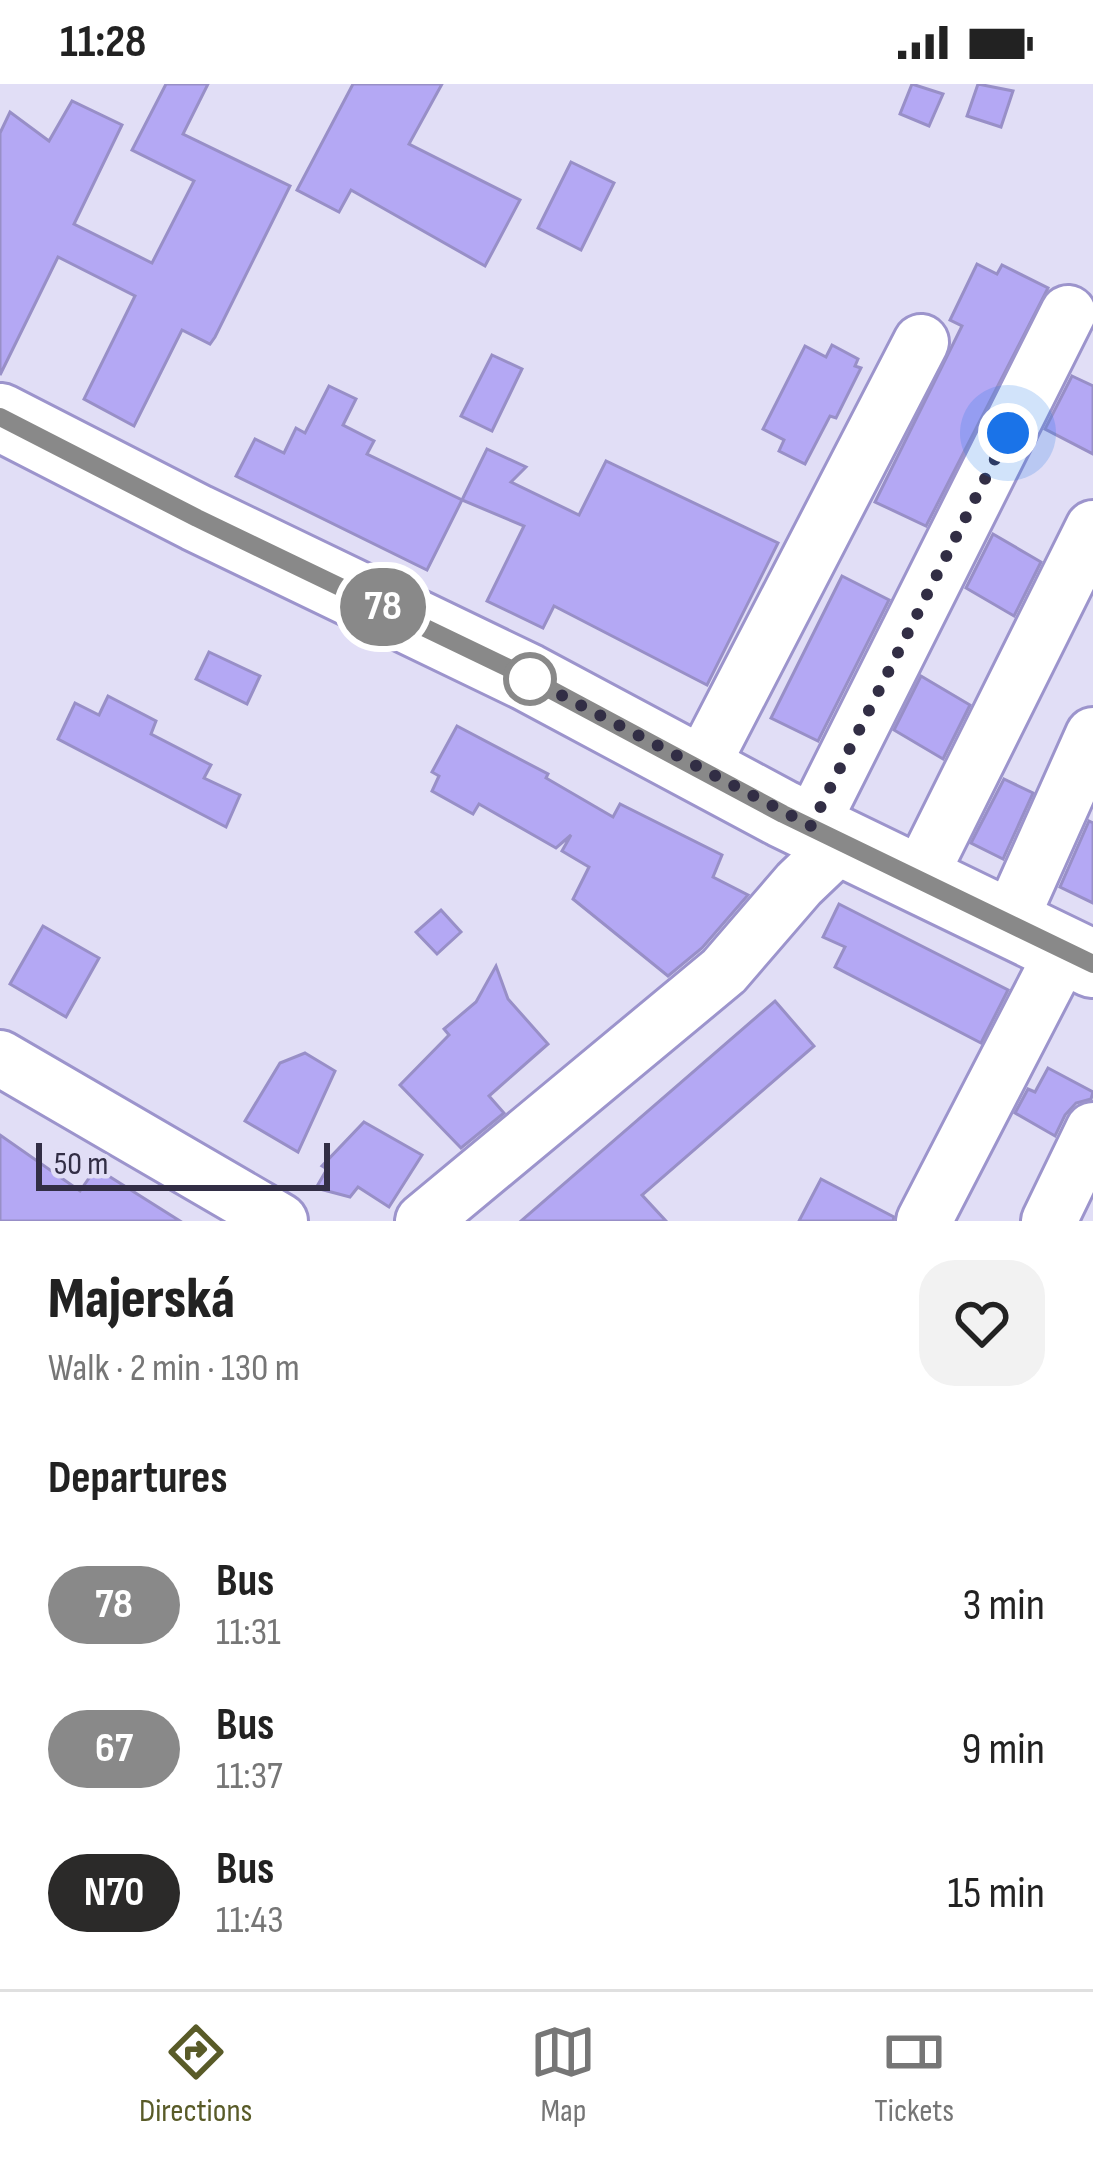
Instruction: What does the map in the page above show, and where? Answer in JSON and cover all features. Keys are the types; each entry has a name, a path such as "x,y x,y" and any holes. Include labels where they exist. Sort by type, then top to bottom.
{"main road":[{"path":"0,417 527,677 700,770 1055,946"}],"street":[{"path":"423,1221 724,970 799,884 1068,313"},
{"path":"700,770 921,342"},
{"path":"919,878 1093,528"},
{"path":"924,1221 1055,946 1093,735"},
{"path":"0,1058 280,1221"},
{"path":"1049,1221 1093,1130"}],"building":[{"path":"166,84 208,84 183,134 290,186 215,337 210,344 182,330 134,426 84,399 135,296 58,257 0,375 0,133 10,112 49,141 72,101 122,125 74,224 152,263 194,181 132,150"},
{"path":"353,84 442,84 409,144 520,200 485,266 351,190 339,212 297,190"},
{"path":"912,84 943,94 929,126 900,114"},
{"path":"978,84 1013,91 1001,127 967,116"},
{"path":"571,162 614,183 581,250 538,228"},
{"path":"977,264 997,274 1002,265 1048,288 926,526 875,502 962,326 950,320"},
{"path":"832,345 858,359 855,366 861,368 805,464 779,451 784,440 763,429 805,346 826,357"},
{"path":"492,355 522,369 492,431 461,416"},
{"path":"1072,376 1093,386 1093,454 1045,429"},
{"path":"329,386 356,399 343,425 374,441 367,454 462,500 427,570 236,476 255,439 284,453 296,428 305,433"},
{"path":"487,449 526,467 511,482 579,515 606,461 778,543 707,685 554,606 543,628 487,601 524,526 462,500"},
{"path":"993,534 1041,562 1014,616 966,588"},
{"path":"842,576 889,600 818,741 771,718"},
{"path":"209,652 260,676 247,704 196,679"},
{"path":"921,676 970,705 943,759 894,730"},
{"path":"108,696 156,721 151,734 211,765 204,778 240,795 226,827 58,739 75,703 99,715"},
{"path":"457,726 548,774 546,778 613,817 620,804 722,855 713,877 748,895 702,948 668,976 573,899 589,867 562,851 571,835 556,848 479,804 473,814 432,791 439,776 432,772"},
{"path":"1004,779 1033,793 1003,859 971,843"},
{"path":"1089,821 1093,823 1093,903 1060,887"},
{"path":"839,904 1008,990 981,1043 835,967 845,947 823,937"},
{"path":"441,910 461,932 437,954 416,932"},
{"path":"43,926 99,958 66,1017 10,984"},
{"path":"496,966 508,999 548,1044 489,1096 504,1113 461,1148 400,1085 449,1035 444,1029 476,1002"},
{"path":"775,1001 814,1046 642,1195 666,1221 521,1221"},
{"path":"305,1053 335,1071 298,1152 245,1121 280,1063"},
{"path":"1048,1068 1093,1092 1091,1099 1076,1103 1065,1115 1055,1136 1015,1113 1028,1089 1035,1092"},
{"path":"364,1122 422,1155 389,1207 358,1187 350,1197 316,1188 327,1169 322,1166"},
{"path":"0,1135 80,1191 96,1168 180,1221 0,1221"},
{"path":"821,1179 894,1217 893,1221 799,1221"}],"bus line":[{"name":"78","path":"0,417 527,677 783,814 1093,964"}],"route":[{"path":"530,679 527,677 811,826 1008,433"}]}
